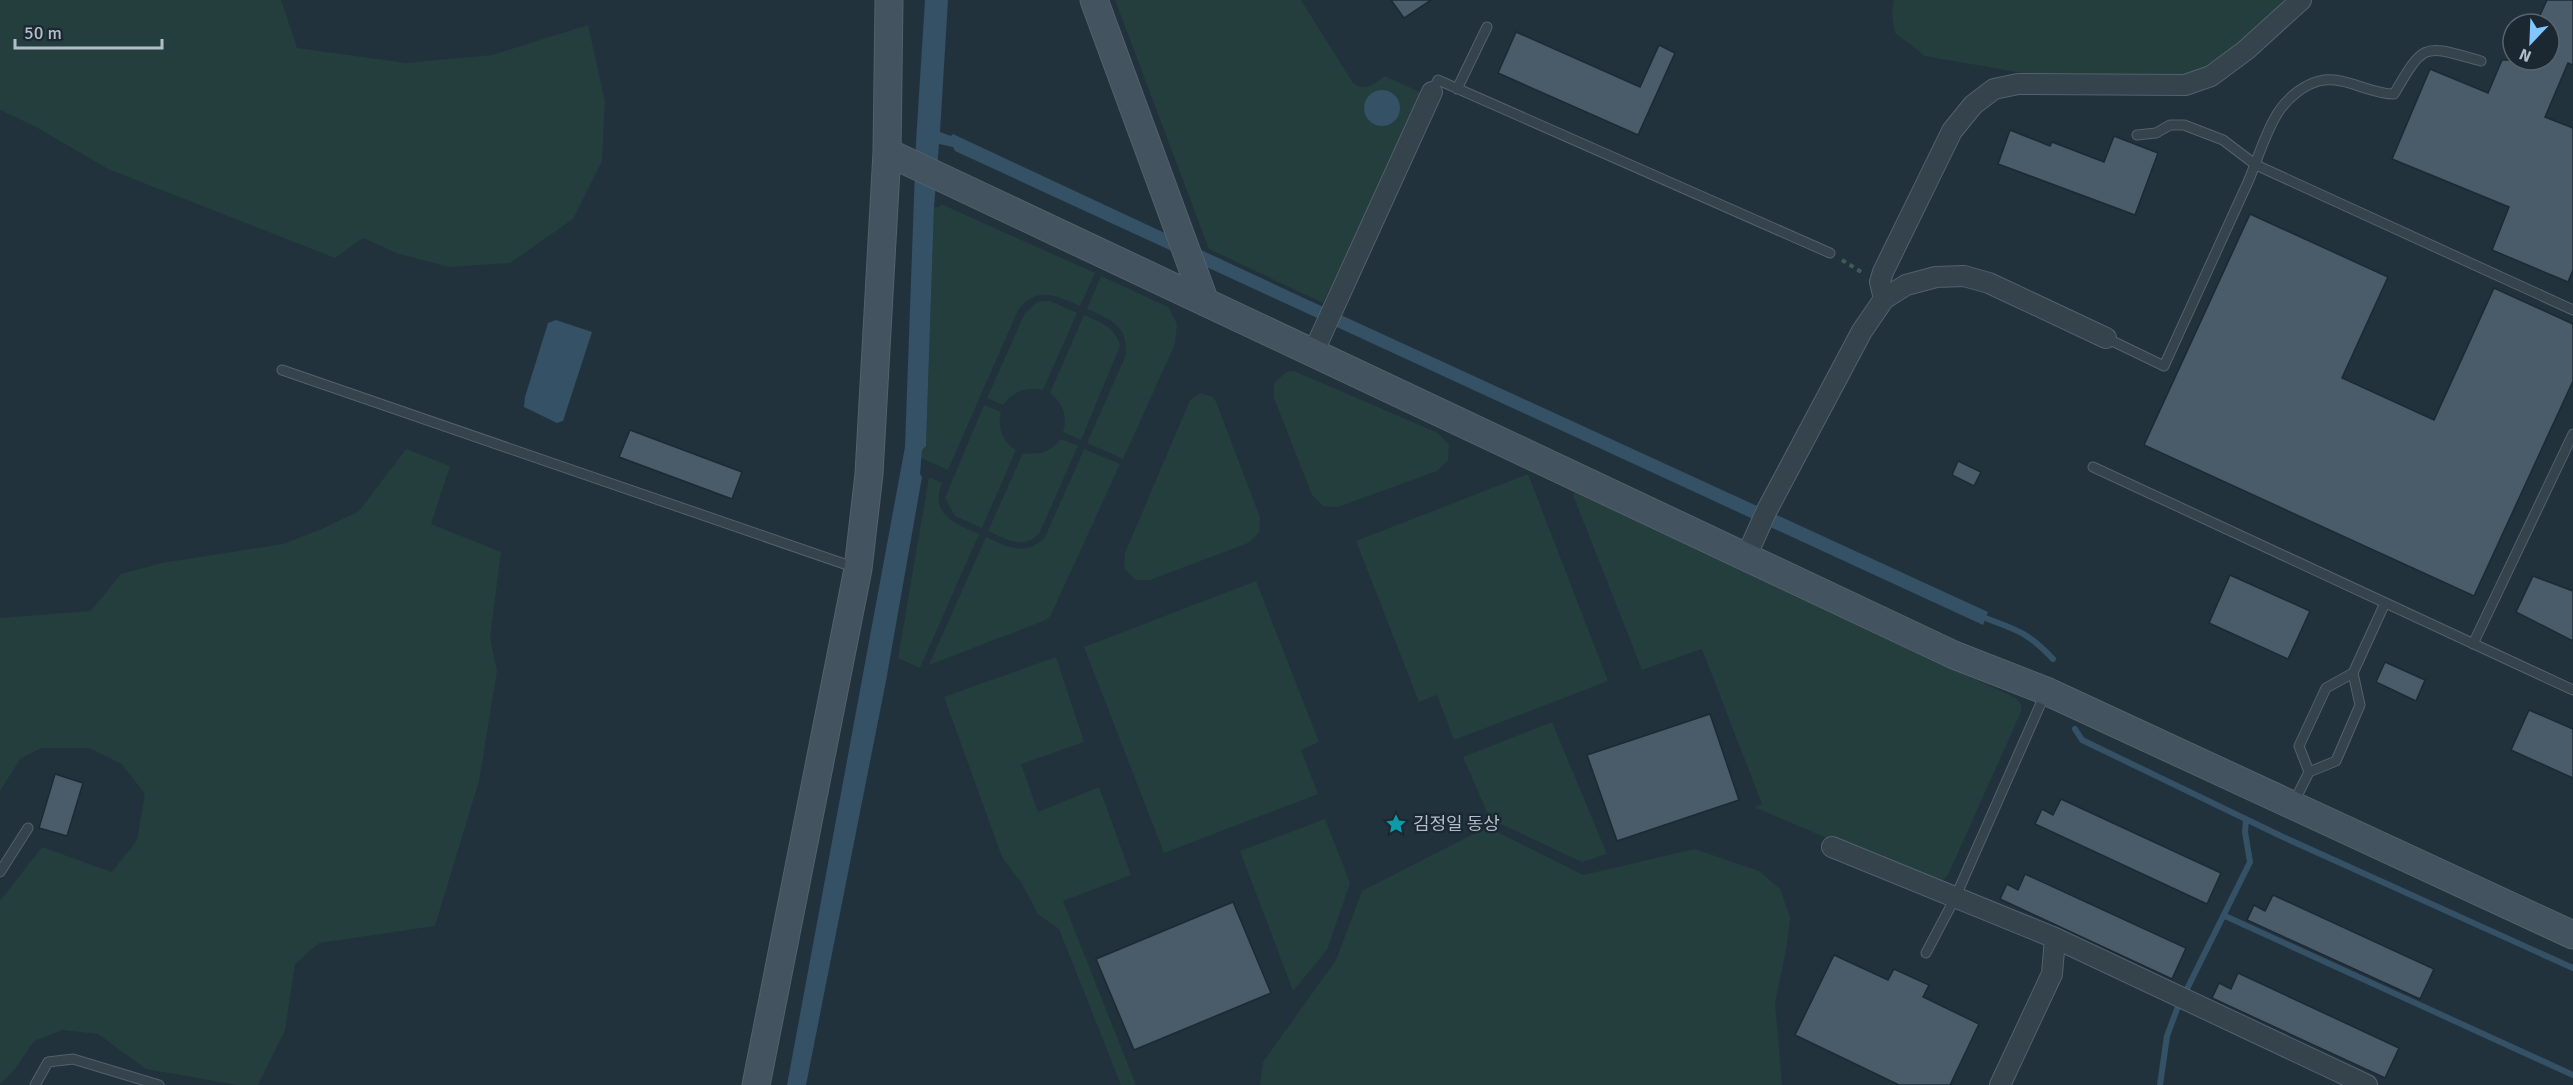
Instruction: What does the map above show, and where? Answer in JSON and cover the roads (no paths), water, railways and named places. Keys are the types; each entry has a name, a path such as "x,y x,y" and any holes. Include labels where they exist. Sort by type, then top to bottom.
{"street":[{"path":"756,1085 858,569 869,474 887,152 889,0"},
{"path":"1094,0 1206,302"},
{"path":"1746,557 1767,510 1882,290 1952,131 1973,105 1994,89 2018,84 2185,85 2211,76 2246,50 2301,0"},
{"path":"1313,354 1432,92"},
{"path":"887,152 1954,655 2046,691 2573,935"},
{"path":"1882,290 1936,276 1964,276 1989,284 2106,338"},
{"path":"1832,847 2055,938 2367,1085"},
{"path":"2000,1085 2052,974 2055,938"}],"lane":[{"path":"1457,89 1487,27"},
{"path":"2106,338 2164,366 2256,165 2272,122 2290,98 2304,87 2318,81 2333,79 2380,94 2394,94 2414,60 2424,52 2438,49 2481,61"},
{"path":"1432,92 1438,80 1830,254"},
{"path":"2137,135 2156,134 2170,125 2184,125 2223,140 2256,165 2573,310"},
{"path":"282,370 858,569"},
{"path":"2473,644 2573,434"},
{"path":"2093,467 2573,690"},
{"path":"2293,805 2309,772 2336,761 2360,705 2354,673 2385,603"},
{"path":"2309,772 2300,746 2326,688 2354,673"},
{"path":"1926,953 1955,898 2046,691"},
{"path":"0,872 28,828"},
{"path":"35,1085 48,1062 73,1059 159,1085"}],"water":[{"path":"925,0 948,0 940,132 951,136 953,134 1988,612 1983,625 955,151 953,147 939,144 934,207 926,446 922,450 920,474 922,477 886,681 806,1085 787,1085 905,447 916,142"},
{"path":"1382,90 1394,96 1400,108 1394,120 1382,126 1370,120 1364,108 1370,96"},
{"path":"556,320 592,332 563,421 557,423 524,407 548,323"}],"waterway":[{"path":"1978,615 2026,636 2053,659"},
{"path":"2075,729 2082,740 2283,837 2573,968"},
{"path":"2160,1085 2167,1036 2177,1009 2250,862 2245,832 2246,820"},
{"path":"2225,916 2573,1075"}],"place":[{"name":"김정일 동상","path":"1396,824"}]}
